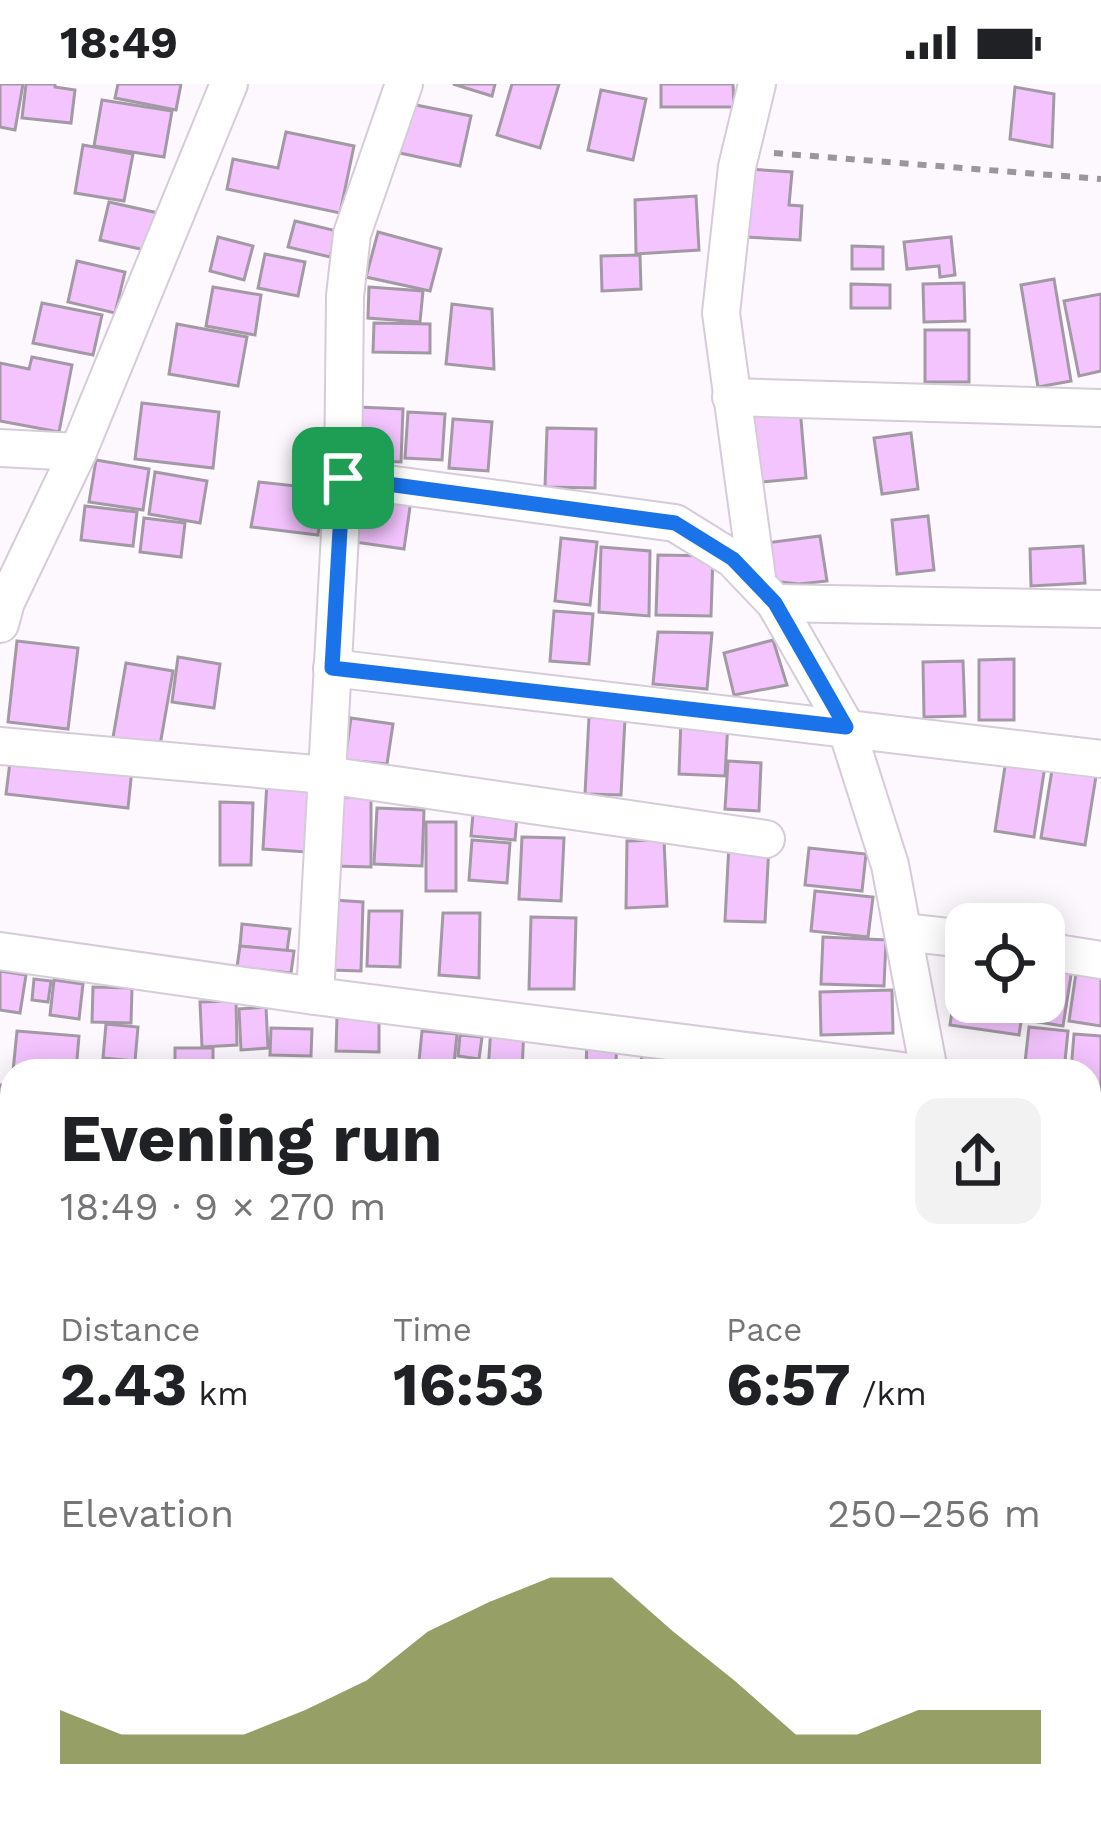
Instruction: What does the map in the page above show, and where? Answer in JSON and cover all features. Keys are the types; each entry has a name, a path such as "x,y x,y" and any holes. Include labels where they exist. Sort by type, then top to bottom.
{"street":[{"path":"0,624 6,602 78,452 229,84"},
{"path":"314,996 343,478 345,296 352,234 404,84"},
{"path":"757,84 741,151 721,313 731,397 767,594"},
{"path":"731,397 1101,408"},
{"path":"0,448 78,452"},
{"path":"343,478 675,523 733,559 767,594 846,727 890,865 927,1059"},
{"path":"767,594 1101,609"},
{"path":"332,668 1101,759"},
{"path":"0,746 326,775 766,838"},
{"path":"903,932 945,937"},
{"path":"0,951 809,1059"},
{"path":"1065,954 1101,960"}],"path":[{"path":"741,151 1101,179"}],"building":[{"path":"0,84 23,84 15,130 0,127"},
{"path":"26,84 75,90 71,123 22,118"},
{"path":"118,84 181,84 176,110 115,98"},
{"path":"453,84 495,84 492,96"},
{"path":"512,84 559,84 540,148 497,135"},
{"path":"661,84 733,84 734,107 661,107"},
{"path":"1015,87 1054,94 1052,147 1010,139"},
{"path":"601,90 646,99 633,160 588,150"},
{"path":"102,100 172,111 164,157 94,146"},
{"path":"411,104 471,116 460,166 400,153"},
{"path":"286,132 354,146 340,213 227,189 233,159 278,168"},
{"path":"83,145 133,154 124,201 75,193"},
{"path":"749,169 792,172 789,205 802,206 800,240 745,237"},
{"path":"696,196 699,250 636,254 635,200"},
{"path":"109,202 158,213 149,251 100,240"},
{"path":"295,221 337,231 330,257 288,247"},
{"path":"378,232 441,249 430,291 366,277"},
{"path":"218,237 253,246 244,280 210,271"},
{"path":"951,237 955,275 940,277 939,266 907,269 904,242"},
{"path":"852,246 883,247 883,269 852,269"},
{"path":"265,254 305,262 298,296 258,288"},
{"path":"640,255 641,289 602,291 601,256"},
{"path":"77,261 125,272 115,313 68,302"},
{"path":"1054,279 1071,381 1038,387 1021,285"},
{"path":"964,283 965,321 924,322 923,284"},
{"path":"851,284 890,285 890,308 851,308"},
{"path":"213,287 261,295 255,335 206,326"},
{"path":"369,287 423,291 420,322 368,318"},
{"path":"1101,294 1101,371 1079,376 1064,301"},
{"path":"42,303 102,315 93,355 33,343"},
{"path":"452,304 492,309 494,369 446,364"},
{"path":"374,323 430,324 430,353 373,352"},
{"path":"177,324 247,337 238,386 169,374"},
{"path":"925,330 969,330 969,382 925,382"},
{"path":"32,357 72,365 59,432 0,421 0,363 29,369"},
{"path":"142,403 219,412 213,468 135,459"},
{"path":"358,407 403,409 401,462 356,460"},
{"path":"800,408 806,478 750,483 744,412"},
{"path":"408,412 445,414 442,460 405,458"},
{"path":"453,419 492,422 488,471 449,468"},
{"path":"547,428 596,429 595,488 545,487"},
{"path":"911,433 918,489 882,494 874,438"},
{"path":"96,460 149,469 143,510 89,502"},
{"path":"155,472 207,481 200,523 149,514"},
{"path":"259,482 324,489 318,535 251,527"},
{"path":"355,493 411,500 404,549 348,541"},
{"path":"85,506 137,512 133,546 81,540"},
{"path":"928,516 934,570 897,574 892,520"},
{"path":"144,518 185,523 181,557 140,552"},
{"path":"820,536 827,581 771,581 766,543"},
{"path":"561,538 597,542 590,605 555,601"},
{"path":"1083,546 1085,583 1031,586 1030,549"},
{"path":"601,547 650,551 649,616 599,612"},
{"path":"658,555 713,556 711,616 656,615"},
{"path":"554,611 593,614 589,664 550,661"},
{"path":"658,632 712,633 707,689 653,684"},
{"path":"773,640 787,685 734,695 724,653"},
{"path":"17,641 78,648 68,729 8,722"},
{"path":"178,657 220,664 214,708 172,702"},
{"path":"1014,659 1014,720 979,720 979,660"},
{"path":"963,661 965,716 924,717 923,662"},
{"path":"126,663 173,671 159,751 112,743"},
{"path":"589,717 625,719 621,795 585,794"},
{"path":"351,718 393,724 387,764 345,760"},
{"path":"681,719 728,721 725,776 679,774"},
{"path":"11,754 132,769 128,808 6,794"},
{"path":"1006,760 1045,766 1034,837 995,831"},
{"path":"728,761 761,763 759,811 725,809"},
{"path":"1053,764 1097,770 1085,845 1041,838"},
{"path":"267,782 310,785 306,852 263,849"},
{"path":"334,797 371,797 371,867 333,866"},
{"path":"220,802 253,803 251,865 220,865"},
{"path":"377,808 424,810 422,866 374,864"},
{"path":"473,814 517,816 515,840 471,836"},
{"path":"426,822 456,822 456,891 426,891"},
{"path":"522,837 564,838 561,901 519,899"},
{"path":"472,840 510,843 507,883 469,880"},
{"path":"664,840 667,906 626,908 627,841"},
{"path":"729,843 769,845 765,922 725,921"},
{"path":"809,848 866,854 862,891 805,885"},
{"path":"815,891 873,897 868,937 811,931"},
{"path":"333,900 363,902 361,971 330,970"},
{"path":"369,911 402,911 400,967 367,966"},
{"path":"443,913 480,913 479,978 439,975"},
{"path":"531,917 576,918 574,989 529,989"},
{"path":"242,924 290,929 287,951 240,946"},
{"path":"823,937 886,940 884,986 821,984"},
{"path":"240,946 294,951 291,973 237,967"},
{"path":"1077,966 1101,970 1101,1026 1069,1021"},
{"path":"1065,968 1072,969 1065,1013"},
{"path":"0,971 26,975 20,1013 0,1010"},
{"path":"34,979 51,981 48,1002 32,1000"},
{"path":"54,980 83,984 79,1019 50,1015"},
{"path":"93,987 132,988 131,1023 92,1022"},
{"path":"892,990 893,1033 821,1035 820,992"},
{"path":"236,1001 237,1045 202,1047 200,1002"},
{"path":"266,1007 268,1048 241,1050 239,1009"},
{"path":"337,1015 379,1015 379,1052 336,1051"},
{"path":"950,1023 1021,1023 1019,1035"},
{"path":"106,1024 138,1027 135,1059 103,1058"},
{"path":"491,1027 524,1028 523,1059 489,1059"},
{"path":"1029,1027 1068,1031 1065,1059 1025,1059"},
{"path":"271,1028 312,1029 311,1056 270,1055"},
{"path":"17,1031 79,1036 77,1059 14,1059"},
{"path":"422,1031 457,1034 454,1059 419,1059"},
{"path":"1074,1034 1101,1036 1101,1059 1072,1059"},
{"path":"460,1035 482,1037 479,1059 458,1056"},
{"path":"587,1036 617,1036 616,1059 586,1059"},
{"path":"666,1046 667,1059 642,1059 641,1047"},
{"path":"175,1048 213,1048 213,1059 175,1059"},
{"path":"675,1048 725,1053 724,1059 674,1059"}],"route":[{"path":"343,478 675,523 733,559 775,603 846,727 332,668 343,478"}]}
